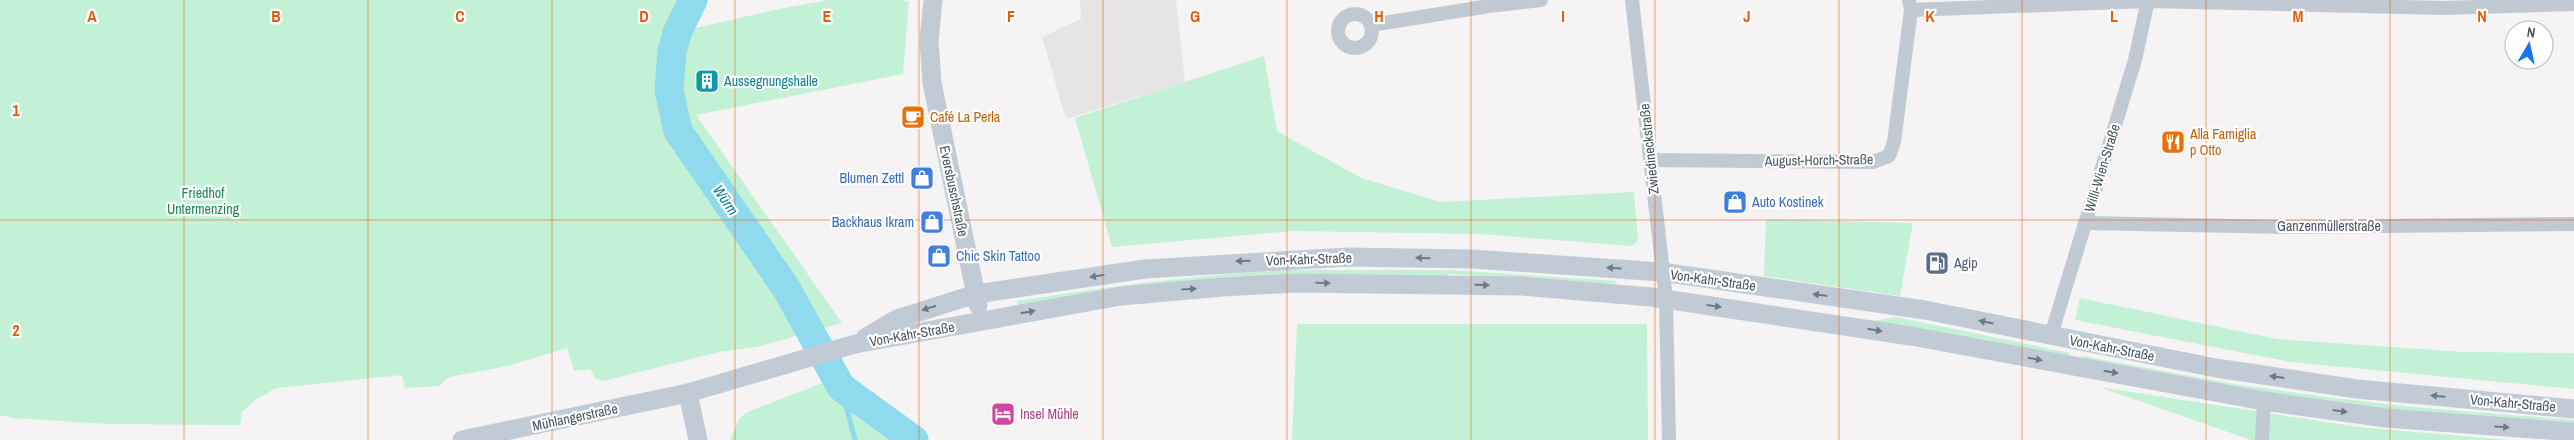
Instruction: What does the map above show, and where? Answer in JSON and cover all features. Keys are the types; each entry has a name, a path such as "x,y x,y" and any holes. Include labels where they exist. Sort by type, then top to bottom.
{"main road":[{"name":"Eversbuschstraße","path":"933,0 929,40 932,83 980,321"},
{"name":"Von-Kahr-Straße","path":"855,344 897,320 976,294 1145,268 1348,257 1472,259 1662,272 1925,310 2216,368 2358,389 2574,409"},
{"name":"Von-Kahr-Straße","path":"688,393 855,344 1130,295 1289,283 1522,286 1666,299 1920,338 2264,402 2386,418 2574,432"},
{"name":"Mühlangerstraße","path":"462,440 688,393"},
{"path":"688,393 698,440"}],"street":[{"path":"1371,24 1541,0"},
{"name":"Zwiedineckstraße","path":"1632,0 1666,299 1669,440"},
{"path":"1910,5 2148,0 2574,4"},
{"name":"Willi-Wien-Straße","path":"2051,336 2135,60 2148,0"},
{"name":"August-Horch-Straße","path":"1651,160 1873,162 1888,156 1894,142 1910,5"},
{"name":"Ganzenmüllerstraße","path":"2085,223 2293,227 2574,224"},
{"path":"2262,440 2264,402"}],"shaded area":[{"path":"1080,0 1176,0 1185,82 1066,119 1042,37 1081,19"}],"green space":[{"name":"Friedhof Untermenzing","path":"0,0 698,0 678,32 784,8 829,0 900,0 909,2 903,74 696,115 842,323 757,347 719,352 603,381 596,379 590,369 574,371 567,348 508,366 449,377 439,386 405,388 402,375 276,388 255,400 242,412 240,425 107,424 14,418 0,415"},
{"path":"1264,56 1277,131 1361,178 1441,202 1634,192 1638,240 1632,246 1480,234 1293,231 1112,247 1075,118"},
{"path":"1766,219 1913,223 1900,296 1764,276"},
{"path":"1297,270 1450,270 1616,281 1616,284 1449,274 1431,281 1020,311 1017,301 1156,281 1226,274"},
{"path":"1705,296 1873,321 1896,317 2070,353 2069,361 1706,301"},
{"path":"2080,298 2277,339 2464,352 2574,353 2574,389 2290,362 2075,320"},
{"path":"1297,324 1647,324 1648,440 1292,440"},
{"path":"2082,356 2234,384 2413,407 2574,420 2574,426 2412,414 2325,403 2081,363"},
{"path":"848,373 889,417 921,440 730,440 739,419 745,413"},
{"path":"2099,387 2358,427 2508,440 2251,440"}],"waterway":[{"name":"Würm","path":"693,0 677,33 672,51 669,90 678,131 786,288 841,387 914,440"},
{"name":"Würm","path":"841,387 855,440"}],"place":[{"name":"Aussegnungshalle","path":"707,81"},
{"name":"Café La Perla","path":"913,117"},
{"name":"Alla Famiglia p Otto","path":"2173,142"},
{"name":"Blumen Zettl","path":"922,178"},
{"name":"Auto Kostinek","path":"1735,202"},
{"name":"Backhaus Ikram","path":"932,222"},
{"name":"Chic Skin Tattoo","path":"939,256"},
{"name":"Agip","path":"1937,263"},
{"name":"Insel Mühle","path":"1003,414"}]}
